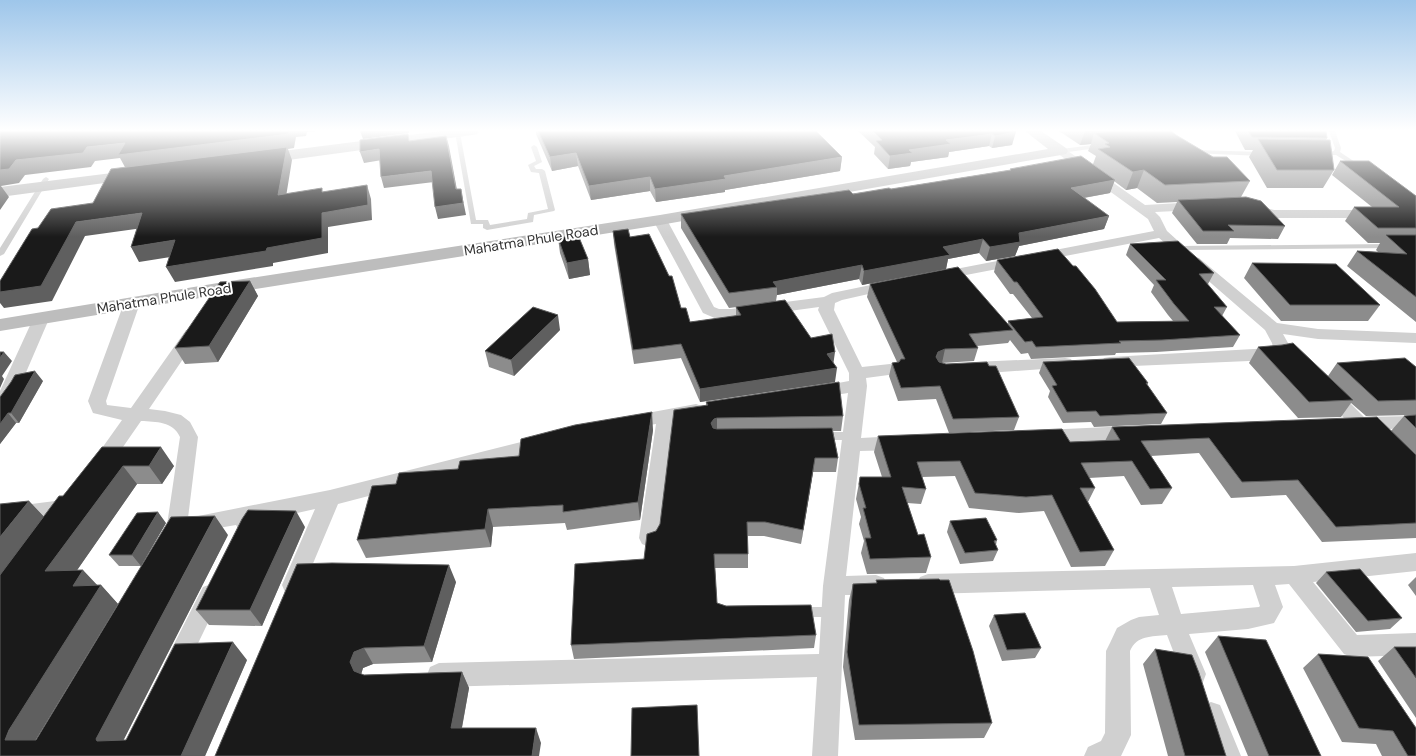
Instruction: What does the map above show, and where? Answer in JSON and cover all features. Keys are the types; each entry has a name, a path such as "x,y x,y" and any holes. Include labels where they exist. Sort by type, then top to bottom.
{"street":[{"name":"Mahatma Phule Road","path":"0,326 224,288 660,220 972,166"},
{"path":"1083,166 1144,209 1153,217 1162,233 1272,327 1281,346 1298,362"},
{"path":"0,192 43,183 149,170"},
{"path":"0,184 43,183"},
{"path":"1241,204 1274,214 1361,214"},
{"path":"1144,209 1211,206"},
{"path":"660,220 708,310 717,314 731,314 828,301 836,296 906,282"},
{"path":"929,278 1162,233"},
{"path":"92,476 137,414 224,288"},
{"path":"825,756 834,586 852,440 857,379 826,310 828,301"},
{"path":"132,303 97,401 99,409 108,412 137,414 175,420 182,424 189,437 177,527 161,554"},
{"path":"0,403 9,391 41,319"},
{"path":"1272,327 1318,334 1416,338"},
{"path":"957,369 1272,355 1281,351 1281,346"},
{"path":"804,394 890,370"},
{"path":"1319,382 1365,424 1385,439"},
{"path":"616,425 712,408"},
{"path":"648,538 666,415"},
{"path":"1336,425 1416,422"},
{"path":"1026,438 1145,433"},
{"path":"177,527 330,498 557,440"},
{"path":"852,440 915,442"},
{"path":"284,606 330,498"},
{"path":"0,516 73,501 55,526"},
{"path":"236,543 250,514"},
{"path":"834,586 1294,575 1416,562"},
{"path":"1097,756 1110,751 1118,735 1118,651 1125,636 1139,627 1248,619 1266,616 1272,607 1260,575"},
{"path":"1294,575 1349,643 1366,668"},
{"path":"166,685 219,578"},
{"path":"1158,578 1174,625 1228,756"},
{"path":"1349,643 1352,646 1416,644"},
{"path":"420,676 829,665"}],"lane":[{"path":"463,166 473,223 486,221 487,228 531,221 530,214 552,210 542,171 533,171 531,166"},
{"path":"1357,166 1363,170"},
{"path":"0,254 43,183"},
{"path":"1179,248 1400,246"},
{"path":"812,436 852,440"},
{"path":"792,612 832,612"}],"building":[{"path":"0,166 11,166 9,169 0,170"},
{"path":"133,166 283,166 278,195 322,188 322,192 367,185 368,205 322,213 322,238 267,248 266,251 166,267 175,240 131,247 142,213 76,222 41,286 0,292 0,281 32,229 38,228 51,209 93,203 111,169"},
{"path":"380,166 452,166 456,189 461,189 463,203 435,207 431,171 381,177"},
{"path":"581,166 784,166 724,176 726,179 655,189 650,177 589,186"},
{"path":"1025,166 1096,166 1115,180 1071,188 1109,216 1019,233 1020,242 990,247 983,239 943,247 950,255 864,271 862,265 773,282 777,287 729,293 681,214 849,190 853,194 889,188 891,189 1011,170 1010,169"},
{"path":"1124,166 1236,166 1250,181 1165,185 1144,170 1133,172"},
{"path":"1275,166 1334,166 1334,170 1277,170"},
{"path":"1347,166 1376,166 1416,196 1416,228 1378,228 1354,207 1399,207"},
{"path":"1246,197 1261,201 1285,226 1228,225 1234,231 1203,231 1178,200"},
{"path":"628,229 630,237 649,234 669,276 672,276 681,308 686,308 690,322 741,315 736,307 785,300 811,338 832,334 835,352 827,354 837,368 700,389 681,344 633,350 613,231"},
{"path":"578,235 588,259 567,263 558,238"},
{"path":"1386,235 1416,235 1416,297 1357,251 1407,254"},
{"path":"1178,241 1214,273 1199,274 1227,307 1214,307 1240,335 1036,347 1032,341 1025,342 1008,321 1043,317 1017,282 1014,282 997,260 1058,249 1073,266 1076,266 1095,289 1117,322 1189,321 1156,280 1166,280 1130,244"},
{"path":"1252,263 1336,264 1380,305 1290,305"},
{"path":"958,267 1013,330 969,334 978,348 945,349 938,352 936,357 939,362 946,364 987,362 989,366 996,366 1019,417 953,419 940,386 901,388 892,363 905,359 870,284"},
{"path":"250,281 209,346 175,348 220,282"},
{"path":"533,307 558,315 511,360 485,351"},
{"path":"1293,343 1353,400 1309,402 1258,347"},
{"path":"0,352 4,352 0,358"},
{"path":"1129,358 1148,383 1146,383 1167,413 1100,416 1096,411 1067,412 1052,386 1057,385 1043,362"},
{"path":"1405,358 1416,367 1416,400 1378,401 1337,363"},
{"path":"35,371 11,413 8,413 0,424 0,397 15,375"},
{"path":"839,382 843,416 717,418 711,423 713,428 717,429 832,428 838,458 815,458 803,530 765,522 747,522 748,554 714,554 717,603 726,606 811,605 816,635 571,645 575,564 644,559 647,534 656,531 660,524 674,410 708,405 706,402"},
{"path":"652,412 638,502 563,512 563,505 488,509 485,529 357,540 372,486 396,484 399,473 458,469 460,461 519,456 521,439 575,425"},
{"path":"1416,415 1416,428 1404,416"},
{"path":"1377,417 1416,455 1416,523 1336,527 1298,480 1242,482 1209,438 1141,441 1172,488 1150,489 1132,461 1081,463 1095,488 1080,488 1114,550 1080,552 1052,495 1026,497 975,493 960,461 917,462 926,489 902,487 918,535 924,534 931,557 870,559 865,538 871,538 863,508 866,508 859,484 860,477 891,477 878,436 1062,429 1070,442 1120,440 1112,427"},
{"path":"102,447 161,447 149,466 123,466 45,571 83,570 73,586 101,585 9,730 5,740 36,740 171,517 215,516 96,739 97,741 126,740 175,644 233,642 181,756 0,756 0,575 59,496 63,496"},
{"path":"29,501 0,537 0,504"},
{"path":"248,510 296,511 250,610 196,610 242,519"},
{"path":"158,512 132,555 109,555 137,513"},
{"path":"986,518 997,540 994,541 998,550 965,553 950,521"},
{"path":"332,563 449,565 424,646 364,648 354,652 350,662 354,671 364,675 462,672 451,728 536,728 532,756 215,756 297,564"},
{"path":"1360,569 1402,618 1368,621 1326,572"},
{"path":"876,580 949,580 973,651 992,723 859,725 847,652 853,584 877,583"},
{"path":"1025,613 1041,648 1007,650 994,615"},
{"path":"1218,636 1266,640 1321,756 1269,756"},
{"path":"1394,647 1416,647 1416,678"},
{"path":"1155,649 1192,655 1226,756 1185,756"},
{"path":"1318,654 1368,657 1416,728 1416,756 1408,756 1393,731 1359,728"},
{"path":"697,705 699,756 631,756 632,708"}]}
